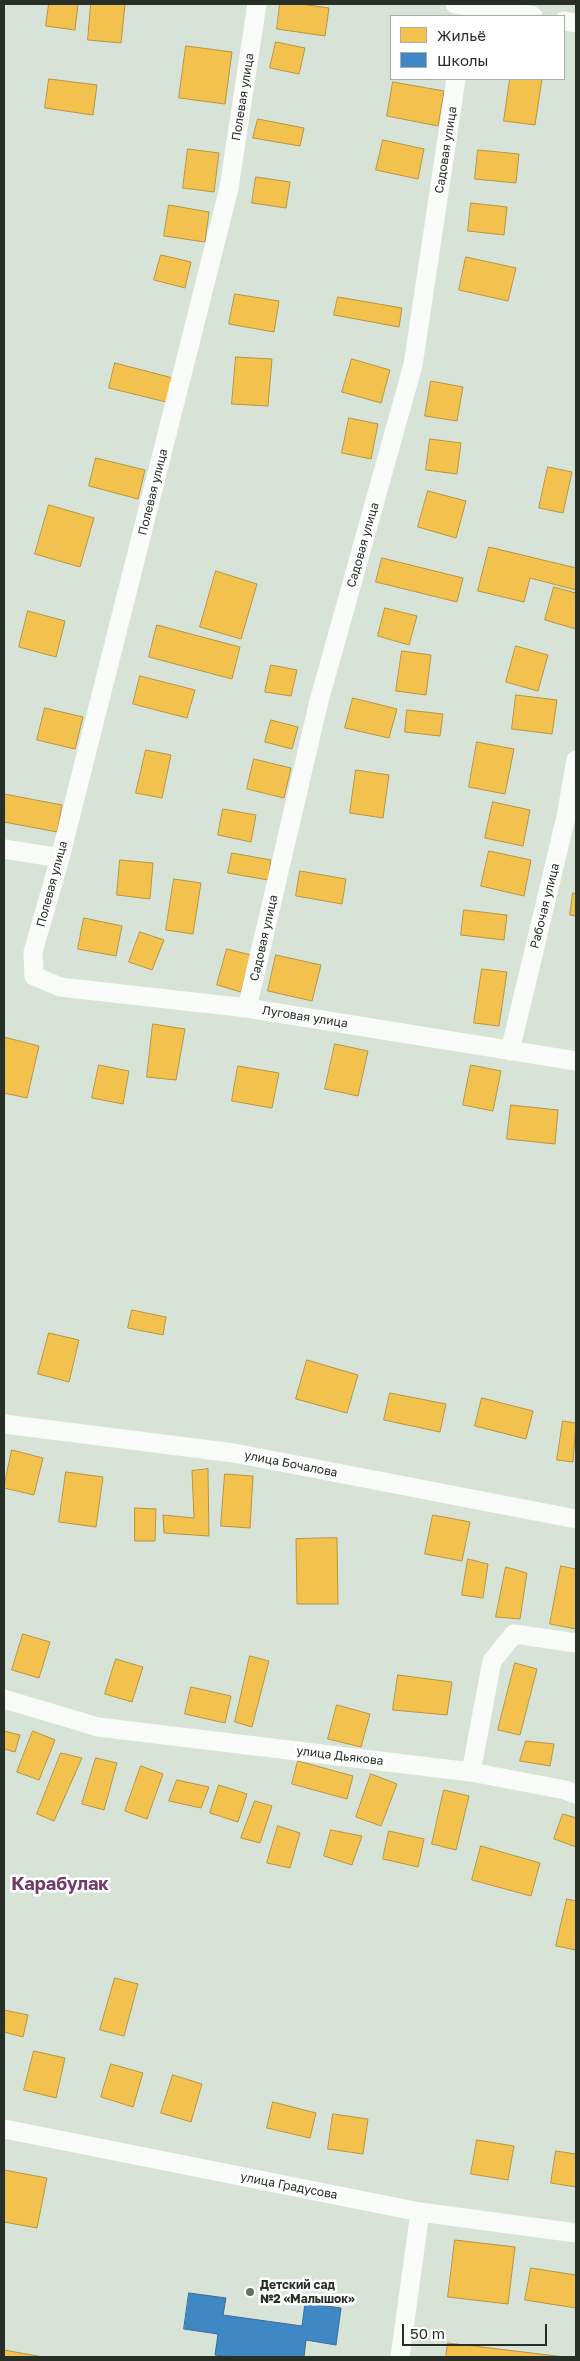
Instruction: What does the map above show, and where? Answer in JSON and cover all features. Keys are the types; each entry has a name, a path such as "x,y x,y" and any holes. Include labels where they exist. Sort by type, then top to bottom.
{"street":[{"name":"Полевая улица","path":"34,976 33,952 60,858 229,188 257,4"},
{"path":"463,9 523,15"},
{"name":"Садовая улица","path":"248,1008 318,701 413,365 456,80"},
{"name":"Рабочая улица","path":"510,1051 571,817 576,760"},
{"path":"4,849 60,858"},
{"name":"Луговая улица","path":"34,976 60,987 248,1008 576,1061"},
{"name":"улица Бочалова","path":"4,1424 234,1453 576,1519"},
{"path":"471,1772 492,1661 514,1634 576,1644"},
{"name":"улица Дьякова","path":"4,1699 98,1727 471,1772 565,1790 576,1794"},
{"name":"улица Градусова","path":"4,2129 420,2212 576,2234"},
{"path":"400,2357 420,2212"}],"building: Жильё":[{"path":"49,4 78,4 75,30 46,26"},
{"path":"91,4 125,4 121,43 88,40"},
{"path":"280,4 301,4 329,8 325,36 277,29"},
{"path":"276,42 305,48 299,74 270,68"},
{"path":"186,46 232,52 225,104 179,98"},
{"path":"49,79 97,85 93,115 45,108"},
{"path":"510,80 542,80 535,125 504,121"},
{"path":"393,82 444,91 438,126 387,116"},
{"path":"258,119 304,128 300,146 253,138"},
{"path":"383,140 424,149 418,179 376,170"},
{"path":"188,149 219,153 214,192 183,188"},
{"path":"478,150 519,154 516,183 475,179"},
{"path":"256,177 290,182 286,208 252,203"},
{"path":"471,203 507,207 504,235 468,231"},
{"path":"169,205 209,212 205,242 164,236"},
{"path":"161,255 191,262 185,288 154,280"},
{"path":"466,257 516,268 508,301 459,290"},
{"path":"235,294 279,301 274,332 229,324"},
{"path":"338,297 402,308 399,327 334,315"},
{"path":"236,357 272,359 268,406 232,404"},
{"path":"352,359 390,370 381,403 342,392"},
{"path":"115,363 173,378 166,402 109,388"},
{"path":"431,381 463,387 457,421 425,416"},
{"path":"349,418 378,424 371,459 342,453"},
{"path":"430,439 461,443 457,474 426,470"},
{"path":"96,458 145,470 138,499 89,486"},
{"path":"548,467 572,472 563,513 539,508"},
{"path":"428,491 466,501 456,538 418,527"},
{"path":"49,505 94,518 80,567 35,554"},
{"path":"489,547 576,568 576,590 530,578 524,602 478,591"},
{"path":"382,558 463,578 457,602 376,582"},
{"path":"216,571 257,584 241,639 200,627"},
{"path":"554,587 576,593 576,629 545,620"},
{"path":"385,608 417,616 409,645 378,636"},
{"path":"28,611 65,621 56,657 19,647"},
{"path":"157,625 240,647 232,679 149,657"},
{"path":"516,646 548,655 538,691 506,682"},
{"path":"402,651 431,655 426,695 396,691"},
{"path":"271,665 297,670 291,696 265,692"},
{"path":"140,676 195,690 187,718 133,704"},
{"path":"516,695 557,700 552,734 512,729"},
{"path":"353,698 397,709 389,738 345,728"},
{"path":"45,708 83,717 75,749 37,740"},
{"path":"407,710 443,714 440,736 405,732"},
{"path":"271,720 298,727 292,749 265,742"},
{"path":"477,742 514,749 505,794 469,787"},
{"path":"146,750 171,755 162,798 136,793"},
{"path":"254,759 291,768 284,798 247,789"},
{"path":"356,770 389,775 383,818 350,813"},
{"path":"4,794 62,805 57,832 4,822"},
{"path":"493,802 530,810 523,846 485,838"},
{"path":"223,809 256,815 251,842 218,835"},
{"path":"489,851 531,860 524,896 481,886"},
{"path":"232,853 271,860 268,880 228,873"},
{"path":"120,860 153,863 150,899 117,895"},
{"path":"300,871 346,879 342,904 296,896"},
{"path":"174,879 201,883 193,934 166,930"},
{"path":"573,893 576,894 576,916 570,915"},
{"path":"464,910 507,915 504,940 461,935"},
{"path":"84,918 122,926 116,956 78,949"},
{"path":"140,932 164,940 152,970 129,962"},
{"path":"227,949 251,955 241,992 217,985"},
{"path":"276,955 321,965 312,1001 268,991"},
{"path":"482,969 507,972 499,1026 474,1023"},
{"path":"153,1024 185,1029 176,1080 147,1077"},
{"path":"4,1037 39,1046 27,1098 4,1093"},
{"path":"335,1044 368,1051 358,1096 325,1089"},
{"path":"99,1065 129,1071 123,1104 92,1098"},
{"path":"471,1065 501,1071 493,1111 463,1105"},
{"path":"238,1066 279,1073 272,1108 232,1101"},
{"path":"511,1105 558,1110 555,1144 507,1139"},
{"path":"132,1310 166,1317 163,1335 128,1328"},
{"path":"49,1333 79,1340 69,1382 38,1374"},
{"path":"307,1360 358,1375 347,1413 296,1399"},
{"path":"390,1393 446,1404 440,1432 384,1420"},
{"path":"482,1398 533,1411 526,1439 475,1426"},
{"path":"563,1421 576,1423 573,1462 557,1460"},
{"path":"12,1450 43,1458 34,1495 4,1488"},
{"path":"208,1469 209,1536 164,1533 163,1515 194,1518 192,1471"},
{"path":"66,1472 103,1477 96,1527 59,1522"},
{"path":"225,1474 253,1476 250,1528 221,1526"},
{"path":"135,1508 156,1509 155,1541 135,1541"},
{"path":"433,1515 470,1522 462,1561 425,1554"},
{"path":"337,1538 338,1604 297,1604 296,1539"},
{"path":"468,1559 488,1564 483,1598 462,1595"},
{"path":"561,1566 576,1569 576,1629 550,1624"},
{"path":"506,1567 527,1573 520,1619 496,1617"},
{"path":"23,1634 50,1642 39,1678 12,1670"},
{"path":"250,1656 269,1661 252,1727 235,1722"},
{"path":"116,1659 143,1667 132,1702 105,1694"},
{"path":"515,1663 537,1669 520,1735 498,1730"},
{"path":"398,1675 452,1682 447,1715 393,1710"},
{"path":"191,1687 231,1696 225,1723 185,1714"},
{"path":"337,1705 370,1714 361,1747 328,1739"},
{"path":"4,1731 20,1735 15,1752 4,1749"},
{"path":"33,1731 55,1740 39,1780 17,1772"},
{"path":"526,1741 554,1744 550,1766 520,1761"},
{"path":"61,1753 82,1758 54,1821 37,1814"},
{"path":"96,1758 117,1763 104,1810 82,1804"},
{"path":"298,1761 353,1776 347,1799 292,1784"},
{"path":"141,1766 163,1774 147,1819 125,1811"},
{"path":"371,1774 397,1784 381,1826 356,1817"},
{"path":"177,1780 209,1787 201,1808 169,1801"},
{"path":"219,1785 247,1794 238,1822 210,1813"},
{"path":"444,1790 469,1796 456,1850 432,1844"},
{"path":"255,1801 272,1806 260,1843 241,1838"},
{"path":"563,1814 576,1818 576,1847 554,1839"},
{"path":"278,1826 300,1833 290,1868 267,1863"},
{"path":"331,1830 362,1836 352,1865 324,1856"},
{"path":"389,1831 424,1839 418,1867 383,1859"},
{"path":"481,1846 540,1863 531,1896 472,1880"},
{"path":"567,1899 576,1901 576,1950 556,1946"},
{"path":"115,1978 138,1984 124,2036 100,2030"},
{"path":"4,2010 28,2015 23,2037 4,2032"},
{"path":"34,2051 65,2058 56,2098 24,2090"},
{"path":"111,2064 143,2073 133,2107 101,2097"},
{"path":"173,2075 202,2084 191,2122 161,2113"},
{"path":"273,2102 316,2113 310,2138 267,2128"},
{"path":"333,2114 368,2119 363,2154 328,2149"},
{"path":"477,2140 514,2146 508,2180 471,2174"},
{"path":"556,2151 576,2154 576,2187 551,2183"},
{"path":"4,2170 47,2178 37,2228 4,2222"},
{"path":"455,2240 515,2247 508,2304 448,2297"},
{"path":"531,2268 576,2275 576,2308 525,2300"},
{"path":"448,2343 565,2357 446,2357"},
{"path":"4,2350 43,2357 4,2357"}],"building: Школы":[{"path":"189,2293 226,2298 223,2315 302,2326 305,2303 341,2308 336,2345 306,2340 304,2357 233,2357 215,2355 218,2334 184,2329"}],"place":[{"name":"Детский сад №2 «Малышок»","path":"250,2292"}],"district":[{"name":"Карабулак","path":"60,1884"}]}
